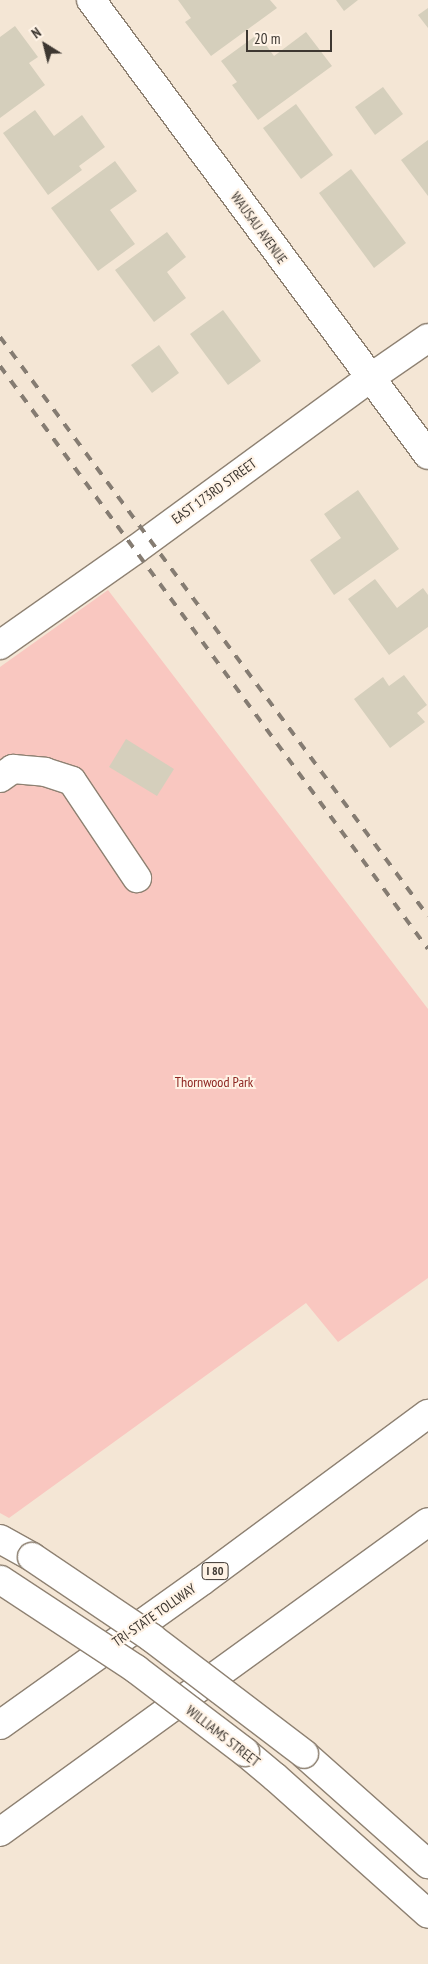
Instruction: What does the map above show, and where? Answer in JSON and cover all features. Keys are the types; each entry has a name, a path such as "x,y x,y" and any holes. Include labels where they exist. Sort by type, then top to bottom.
{"main road":[{"name":"WAUSAU AVENUE","path":"92,0 428,455"},
{"name":"EAST 173RD STREET","path":"0,645 428,338"},
{"path":"0,778 13,769 46,772 72,781 137,878"},
{"name":"TRI-STATE TOLLWAY","path":"0,1725 202,1581 428,1414"},
{"path":"0,1832 428,1522"},
{"path":"0,1539 32,1557 152,1638 304,1754 428,1864"},
{"name":"WILLIAMS STREET","path":"0,1580 136,1669 245,1752 426,1908"}],"green space":[{"name":"Thornwood Park","path":"108,590 428,1009 428,1278 338,1342 306,1303 9,1518 0,1513 0,667"}],"building":[{"path":"178,0 270,0 277,8 211,56 185,22 191,18"},
{"path":"336,0 358,0 344,11"},
{"path":"428,8 428,28 418,15"},
{"path":"15,26 38,57 29,63 45,85 0,118 0,37"},
{"path":"306,32 332,66 258,120 232,85 237,82 221,61 258,34 274,56"},
{"path":"383,87 403,114 375,135 355,107"},
{"path":"296,104 333,155 301,179 263,128"},
{"path":"35,110 54,136 82,115 105,147 79,166 82,170 48,195 3,133"},
{"path":"428,140 428,196 401,160"},
{"path":"115,161 137,191 110,210 135,244 98,271 51,208"},
{"path":"351,169 406,243 374,268 319,193"},
{"path":"167,232 186,257 167,272 186,298 154,322 115,270"},
{"path":"223,310 261,361 228,385 190,334"},
{"path":"159,345 179,373 152,393 131,365"},
{"path":"358,490 399,549 334,595 310,560 341,538 324,514"},
{"path":"375,579 397,608 423,588 428,595 428,627 389,655 348,599"},
{"path":"404,675 427,705 417,713 425,722 390,748 354,699 383,677 389,686"},
{"path":"126,739 174,769 157,796 109,767"}],"railway":[{"path":"0,337 428,916"},
{"path":"0,366 428,949"}]}
